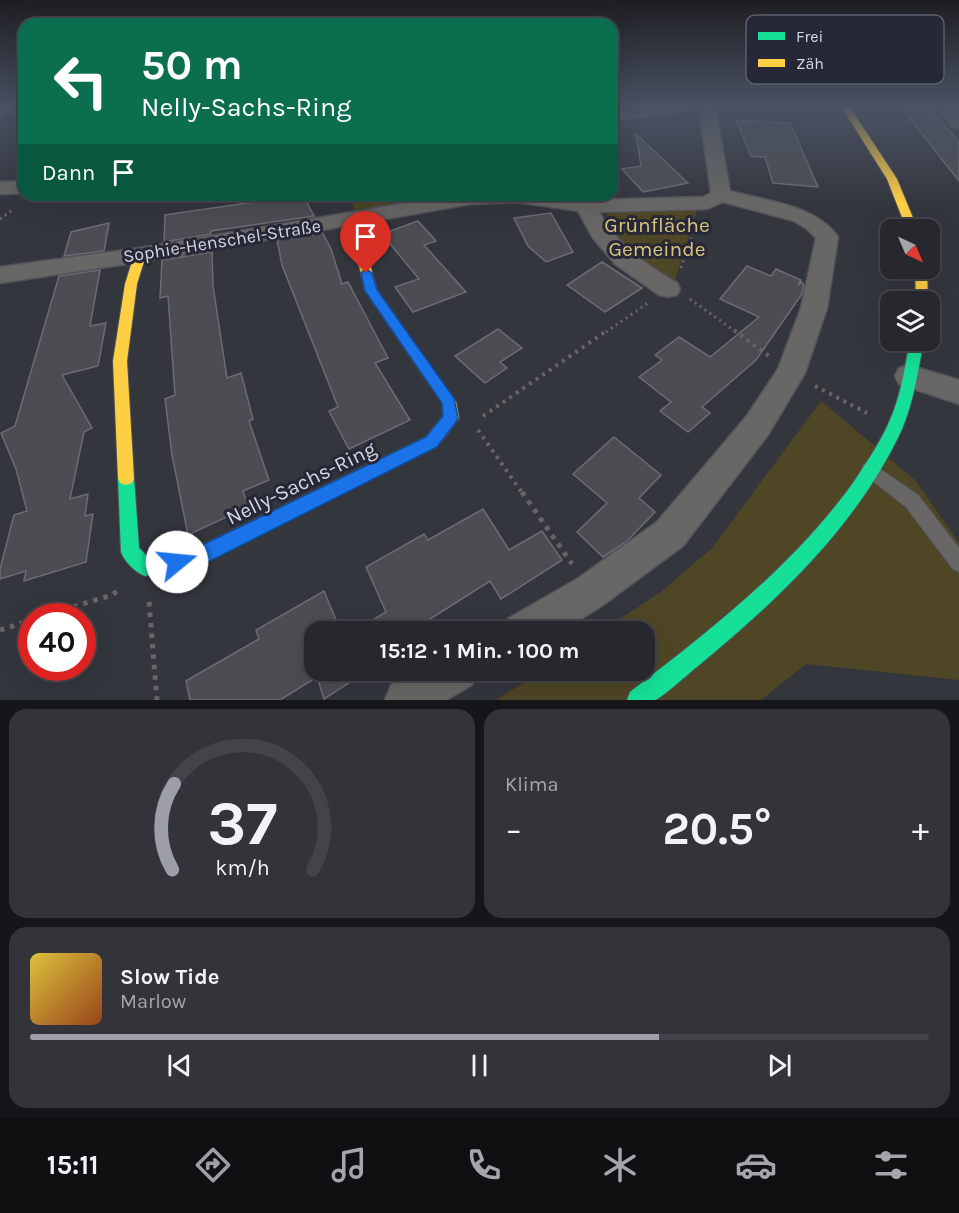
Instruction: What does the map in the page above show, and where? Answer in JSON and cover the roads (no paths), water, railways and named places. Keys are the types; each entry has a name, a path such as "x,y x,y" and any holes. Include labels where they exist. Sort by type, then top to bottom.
{"street":[{"path":"709,139 712,199"},
{"path":"866,139 892,178 909,219"},
{"path":"0,188 18,187"},
{"name":"Sophie-Henschel-Straße","path":"541,621 590,592 670,534 757,426 791,373 814,308 827,237 816,224 801,217 712,199 585,206 551,201"},
{"name":"Sophie-Henschel-Straße","path":"0,275 140,255 454,201"},
{"path":"585,206 601,233 623,259 671,289"},
{"name":"Nelly-Sachs-Ring","path":"140,255 131,284 120,362 130,552 145,567 193,559 431,442 451,418 449,402 371,291 353,219"},
{"path":"638,700 710,643 753,604 825,530 870,469 895,427 915,351"},
{"path":"909,376 959,392"},
{"path":"406,700 438,681"}],"lane":[{"path":"870,469 912,501 959,563"}],"park label":[{"name":"Grünfläche Gemeinde","path":"657,237"}]}
